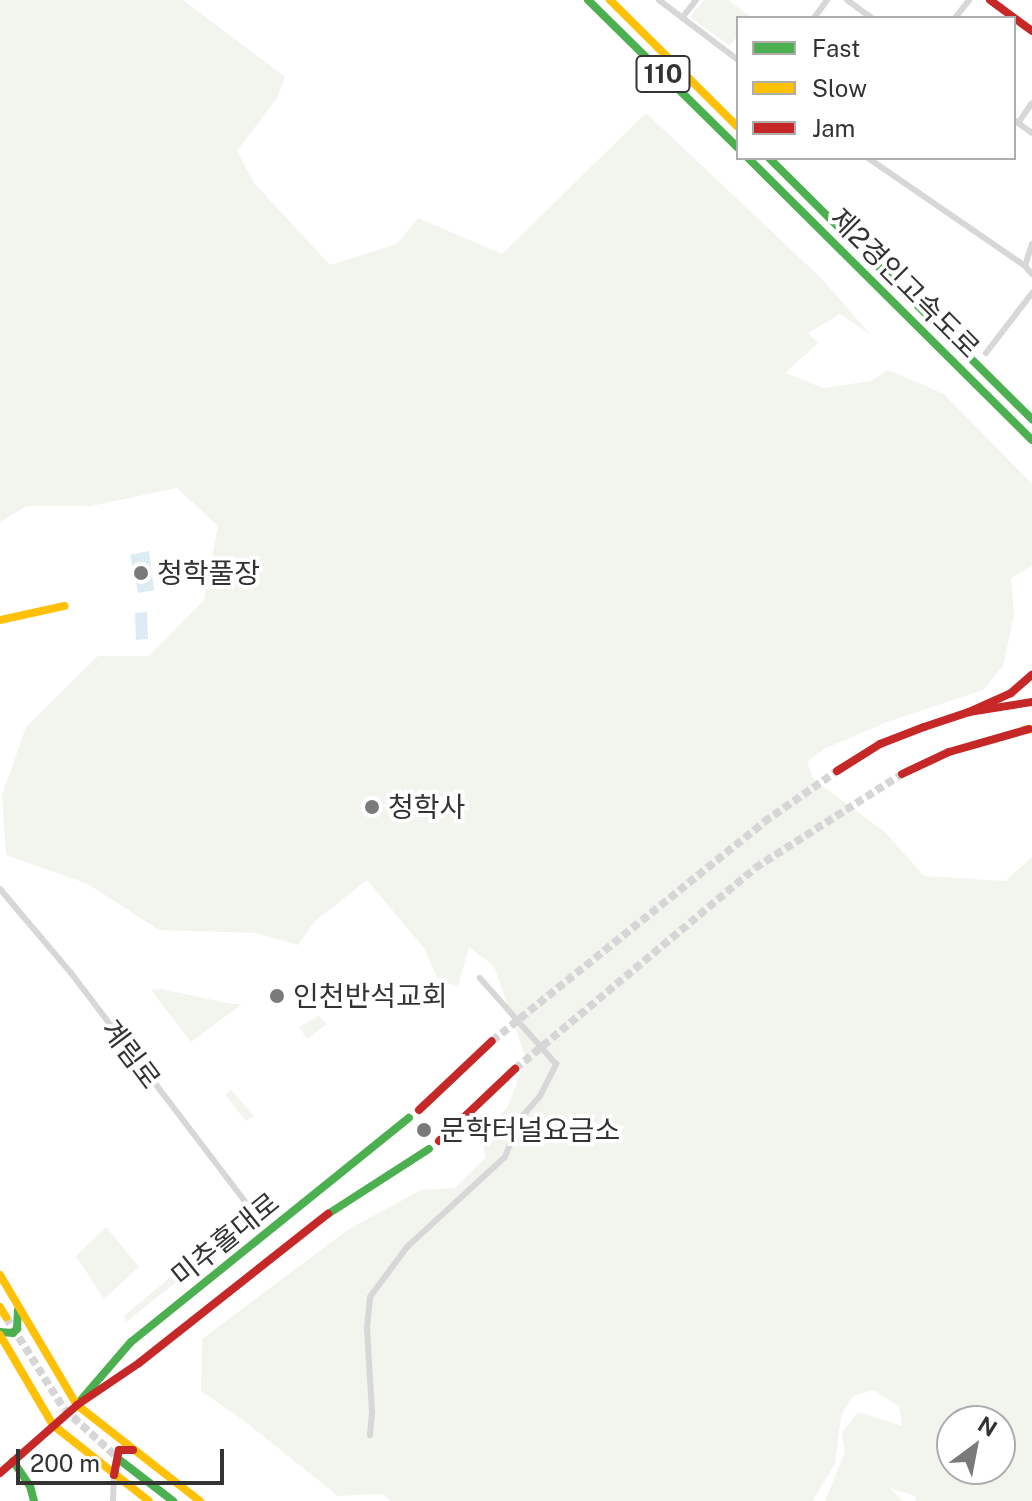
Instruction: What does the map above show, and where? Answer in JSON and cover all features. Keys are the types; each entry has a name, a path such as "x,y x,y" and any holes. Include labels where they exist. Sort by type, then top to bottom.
{"main road":[{"name":"110","path":"588,0 736,146"},
{"name":"110","path":"610,0 736,125"},
{"path":"990,0 1012,16"},
{"name":"제2경인고속도로","path":"750,160 1032,440"},
{"name":"제2경인고속도로","path":"771,160 1032,419"},
{"path":"0,620 64,606"},
{"path":"837,771 880,744 1006,696 1032,675"},
{"path":"969,712 1032,702"},
{"path":"902,774 949,752 1029,729"},
{"path":"419,1110 492,1041"},
{"path":"439,1141 515,1069"},
{"name":"미추홀대로","path":"77,1405 99,1375 131,1342 409,1118"},
{"name":"미추홀대로","path":"0,1473 77,1405 139,1363 324,1216 392,1176 429,1149"},
{"path":"0,1275 55,1373 77,1405 200,1501"},
{"path":"17,1304 17,1329 13,1333 0,1334 53,1425 149,1501"},
{"path":"0,1307 6,1317"},
{"path":"114,1475 115,1456 119,1450 133,1450"},
{"path":"13,1461 30,1486 34,1501"},
{"path":"121,1461 173,1501"}],"street":[{"path":"659,0 736,58"},
{"path":"682,18 696,0"},
{"path":"847,0 869,16"},
{"path":"957,16 969,0"},
{"path":"1032,103 1016,121 1032,133"},
{"path":"871,160 1025,266 1032,274"},
{"path":"1025,266 1032,244"},
{"path":"986,353 1032,293"},
{"name":"계림로","path":"0,889 71,973 260,1221"},
{"path":"370,1435 372,1412 367,1327 370,1297 407,1247 505,1157 520,1119 540,1096 556,1064 480,978"},
{"path":"113,1501 114,1475"}],"shaded area":[{"path":"0,0 183,0 285,77 277,98 237,151 254,183 330,265 397,244 418,218 502,254 646,113 821,278 871,335 840,314 808,333 818,343 785,373 823,388 871,381 888,370 944,394 1032,484 1032,566 1011,578 1014,615 1003,666 983,690 887,722 824,749 807,762 814,780 885,832 924,876 1005,881 1032,857 1032,1501 916,1501 915,1496 890,1488 902,1501 825,1501 845,1452 842,1432 858,1412 902,1426 899,1406 873,1390 853,1396 841,1416 835,1464 812,1501 391,1501 382,1494 338,1496 243,1420 201,1391 202,1339 349,1229 421,1190 455,1188 486,1157 480,1135 507,1108 526,1059 494,966 469,947 458,986 438,980 424,948 367,880 315,921 298,945 256,933 159,930 88,884 6,855 2,795 26,727 98,656 149,656 204,600 218,526 177,488 91,506 27,506 0,522"},
{"path":"704,0 728,0 750,16 736,16 736,38 730,46 690,17"},
{"path":"149,551 154,590 138,593 130,555"},
{"path":"147,612 148,639 136,640 135,613"},
{"path":"161,989 242,1004 191,1042 151,990"},
{"path":"319,1016 327,1024 307,1039 299,1027"},
{"path":"231,1090 254,1116 246,1121 225,1095"},
{"path":"243,1216 250,1221 249,1224 126,1322 124,1316"},
{"path":"106,1227 139,1267 104,1299 76,1256"}],"tunnel":[{"path":"492,1041 764,822 837,771"},
{"path":"515,1069 755,868 902,774"},
{"path":"6,1317 64,1409 120,1460"}],"traffic: fast":[{"path":"588,0 736,146"},
{"path":"750,160 1032,440"},
{"path":"771,160 1032,419"},
{"path":"80,1401 131,1342 409,1118"},
{"path":"328,1214 429,1149"},
{"path":"0,1332 13,1333 17,1329 18,1310"},
{"path":"13,1461 30,1486 34,1501"},
{"path":"121,1461 173,1501"}],"traffic: slow":[{"path":"610,0 736,125"},
{"path":"0,620 64,606"},
{"path":"1024,730 1032,729"},
{"path":"0,1275 77,1405 200,1501"},
{"path":"0,1307 6,1317"},
{"path":"0,1335 53,1425 149,1501"}],"traffic: jam":[{"path":"990,0 1012,16"},
{"path":"1016,19 1032,31"},
{"path":"969,712 1011,693 1032,675"},
{"path":"837,771 880,744 924,727 969,712 1032,702"},
{"path":"902,774 949,752 1029,729"},
{"path":"419,1110 492,1041"},
{"path":"439,1141 515,1069"},
{"path":"0,1473 77,1405 139,1363 328,1214"},
{"path":"114,1475 119,1450 133,1450"}],"place":[{"name":"청학풀장","path":"141,573"},
{"name":"청학사","path":"372,807"},
{"name":"인천반석교회","path":"277,996"},
{"name":"문학터널요금소","path":"424,1130"}]}
